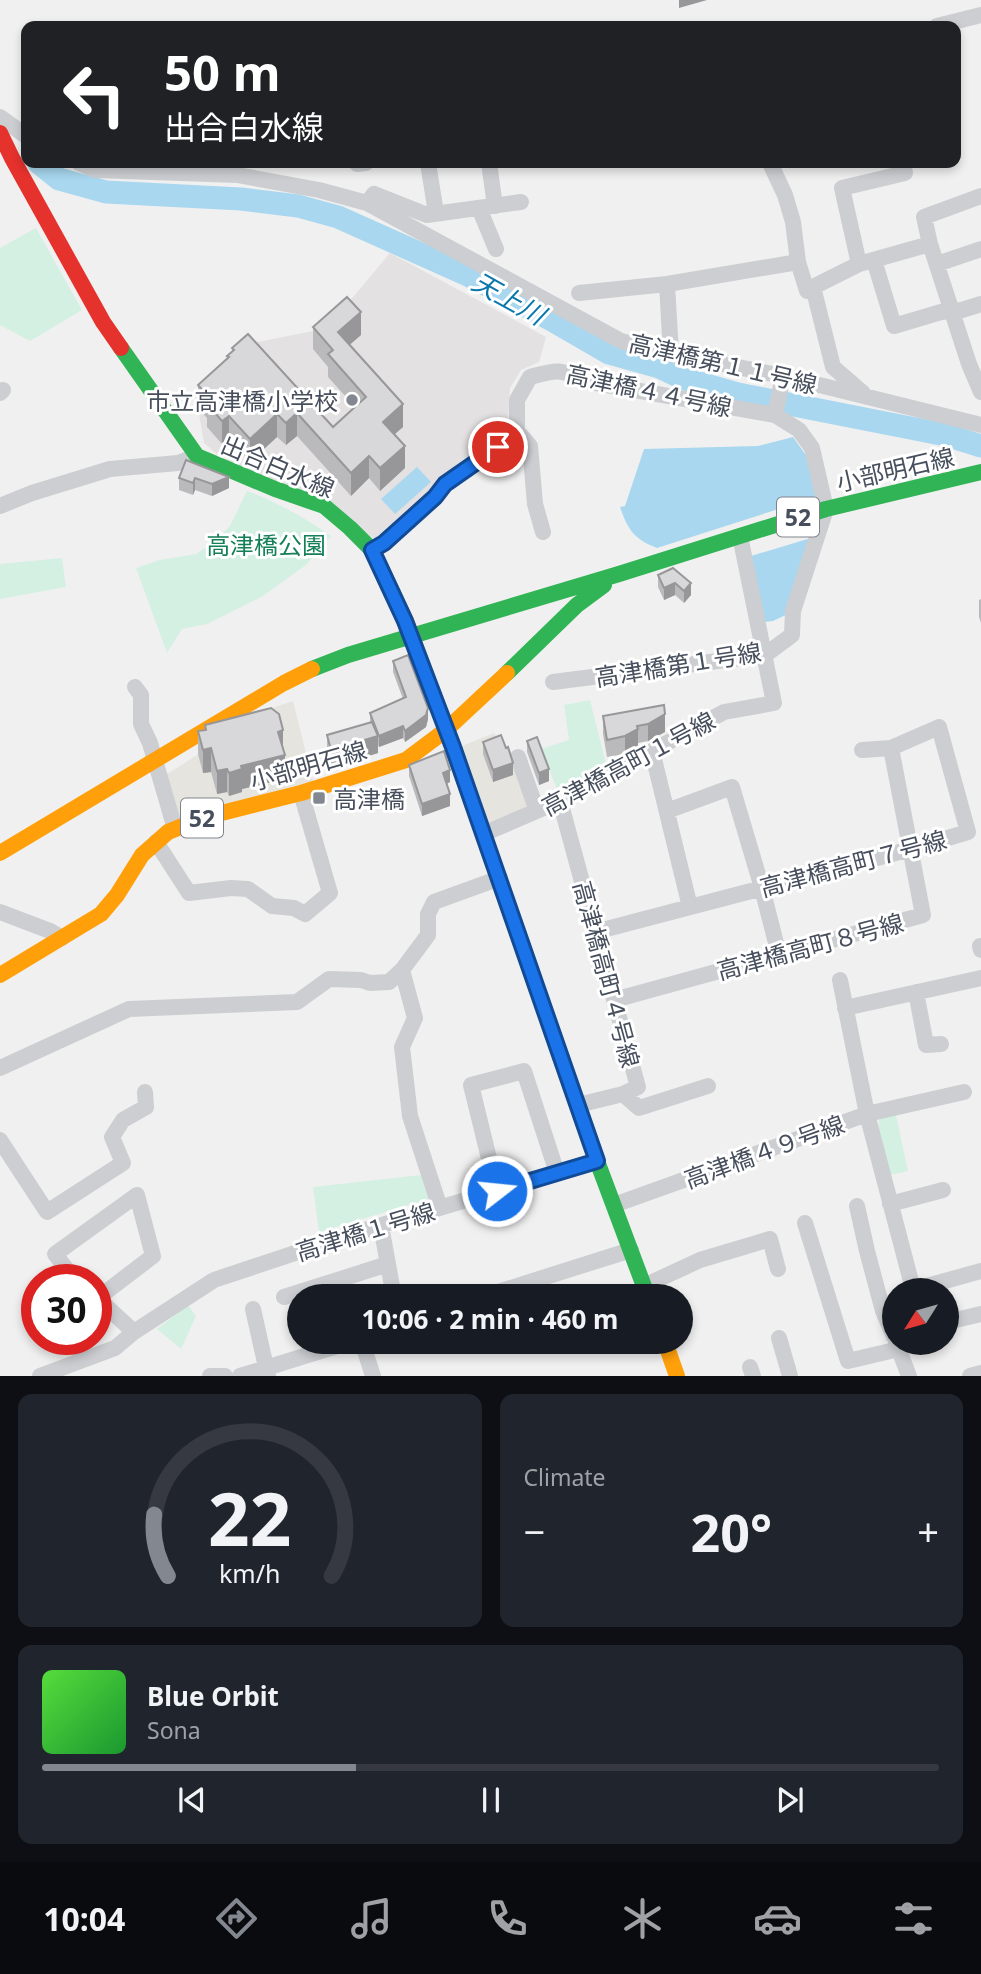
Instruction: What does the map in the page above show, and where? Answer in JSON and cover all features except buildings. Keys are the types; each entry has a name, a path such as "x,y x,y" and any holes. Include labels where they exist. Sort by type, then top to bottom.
{"main road":[{"name":"出合白水線","path":"0,133 103,322 197,456 275,489 324,506 372,550 411,637 453,747 597,1161 643,1284"},
{"name":"小部明石線","path":"0,853 284,682 312,668 826,509 981,472"},
{"name":"小部明石線","path":"0,975 101,914 117,895 142,855 167,832 202,818 301,793 406,760 446,730 577,605 619,575"},
{"path":"669,1354 677,1376"}],"street":[{"path":"957,21 981,15"},
{"path":"0,117 21,132"},
{"name":"高津橋第１１号線","path":"90,168 237,175 319,190 367,203 621,341 671,354 783,376 981,425"},
{"path":"429,168 436,213"},
{"path":"489,168 487,207 496,249"},
{"path":"772,168 785,194 793,222 798,262 807,291 867,262 930,244"},
{"path":"904,168 842,188 867,262 894,326 981,304"},
{"path":"367,203 374,194 427,215 521,202"},
{"path":"981,196 924,217 930,244 969,364 981,392"},
{"path":"937,264 981,249"},
{"path":"579,293 667,284 798,262"},
{"path":"667,284 671,354"},
{"path":"813,288 833,367 866,396"},
{"name":"高津橋４４号線","path":"517,431 517,400 530,377 553,371 566,372 584,381 775,415 799,430 812,448 826,509"},
{"path":"775,415 783,376"},
{"path":"372,550 384,543 435,497 445,484 517,431 530,446 535,504 543,532"},
{"path":"0,506 32,493 110,469 178,463 197,456"},
{"name":"高津橋第１号線","path":"553,682 765,655 792,635 793,611 826,509"},
{"name":"高津橋高町１号線","path":"483,834 560,802 724,712 774,703 740,536"},
{"path":"135,687 141,695 141,724 155,760 175,829"},
{"name":"高津橋高町７号線","path":"596,932 968,832 945,724 891,748 862,750"},
{"name":"高津橋高町８号線","path":"614,1000 923,915 891,748"},
{"path":"652,751 691,907"},
{"path":"518,757 537,811"},
{"path":"667,811 732,787 779,955"},
{"path":"156,842 189,893 231,888 248,889 272,906 295,908 305,914 330,893 301,793"},
{"name":"高津橋高町４号線","path":"560,802 638,1087 623,1094 578,1105"},
{"path":"0,1068 129,1009 298,1002 329,979 389,982 402,970 428,934 428,914 434,902 500,878"},
{"path":"0,912 62,938"},
{"path":"402,970 415,1018 402,1047 410,1116 440,1208"},
{"path":"845,1008 981,978"},
{"path":"840,980 867,1114 964,1092"},
{"path":"916,992 926,1045 941,1044"},
{"path":"497,1191 471,1085 524,1071 557,1173"},
{"path":"623,1094 639,1108 708,1086"},
{"path":"0,1140 47,1212 123,1163 112,1137 123,1120 146,1108 145,1092"},
{"name":"高津橋４９号線","path":"614,1205 867,1114 910,1278"},
{"name":"高津橋１号線","path":"40,1376 115,1348 134,1332 214,1280 597,1161"},
{"path":"890,1204 943,1191"},
{"path":"41,1263 137,1195 153,1256 112,1287"},
{"path":"857,1206 867,1251 882,1289"},
{"path":"805,1223 848,1361 882,1345"},
{"path":"381,1226 392,1284"},
{"path":"658,1284 700,1260 769,1239 778,1269"},
{"path":"523,1284 631,1250"},
{"path":"55,1254 63,1264"},
{"path":"284,1297 388,1264"},
{"path":"955,1278 981,1271"},
{"path":"253,1309 267,1372"},
{"path":"112,1312 134,1332"},
{"path":"959,1319 981,1314"},
{"path":"779,1338 790,1376"},
{"path":"240,1376 267,1372 317,1354"},
{"path":"366,1354 373,1376"},
{"path":"901,1355 909,1376"},
{"path":"970,1376 981,1373"},
{"path":"210,1376 225,1376"}],"shaded area":[{"name":"市立高津橋小学校","path":"390,253 546,337 539,362 521,370 510,388 508,419 500,434 462,460 375,539 217,454 204,443 194,395 215,378 224,360 242,345 313,331 331,323"},
{"path":"293,701 313,781 176,821 161,778 269,709"},
{"path":"494,733 509,755 530,810 494,825 484,820 460,747"}],"green space":[{"path":"36,228 82,310 30,341 0,325 0,248"},
{"name":"高津橋公園","path":"247,491 290,511 331,536 306,565 263,596 207,624 182,629 167,653 136,568 160,560 196,554 215,541 230,526"},
{"path":"62,558 66,587 0,599 0,564"},
{"path":"590,700 607,768 559,794 541,749 569,740 564,705"},
{"path":"896,1115 908,1171 890,1175 878,1135 879,1118"},
{"path":"421,1175 429,1199 319,1232 313,1187"},
{"path":"188,1305 196,1316 181,1349 157,1329"}],"water":[{"path":"793,437 808,458 819,496 657,548 637,537 626,522 620,507 625,506 644,449 758,446"},
{"path":"417,467 431,482 395,514 381,499"},
{"path":"811,538 788,614 764,622 751,556"}],"waterway":[{"name":"天上川","path":"45,168 59,179 106,192 241,199 298,206 338,217 470,276 609,353 738,394 946,435 981,446"}],"traffic: fast":[{"path":"121,348 197,456 275,489 324,506 350,528 375,556"},
{"path":"312,669 348,655 826,509 981,472"},
{"path":"507,673 577,605 604,585"},
{"path":"539,995 643,1284"}],"traffic: slow":[{"path":"375,556 406,621 539,995"},
{"path":"0,853 284,683 312,669"},
{"path":"0,975 101,914 117,895 142,855 168,832 202,818 301,793 406,760 446,730 507,673"},
{"path":"669,1354 677,1376"}],"traffic: jam":[{"path":"0,133 103,322 121,348"}],"place":[{"name":"市立高津橋小学校","path":"352,400"},
{"name":"高津橋","path":"319,798"}],"route":[{"path":"497,1191 597,1161 453,747 405,621 372,550 384,543 435,497 445,484 498,447"}]}
